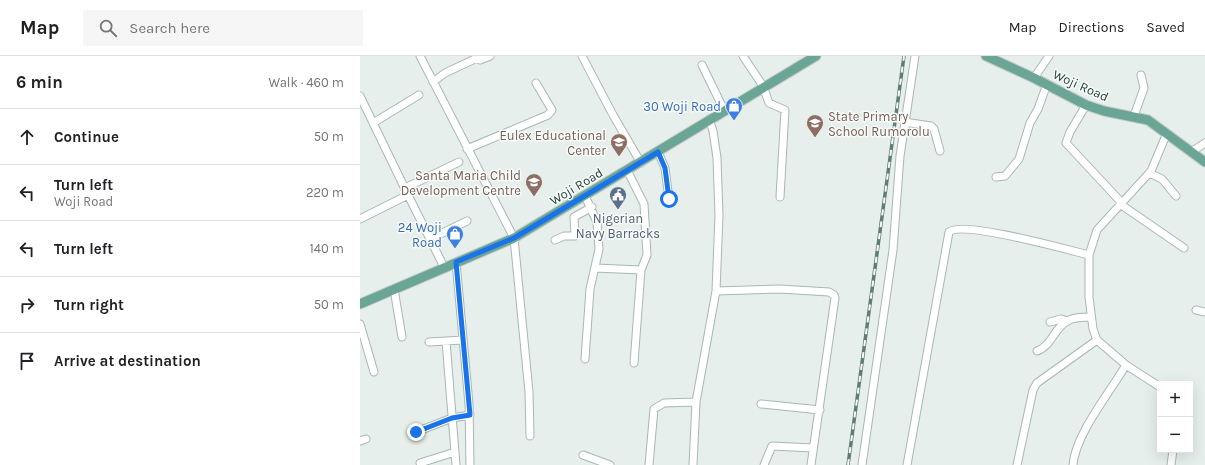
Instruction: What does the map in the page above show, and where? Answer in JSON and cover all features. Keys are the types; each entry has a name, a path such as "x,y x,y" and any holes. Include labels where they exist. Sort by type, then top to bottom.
{"main road":[{"name":"Woji Road","path":"360,304 514,238 640,163 763,86 816,56"},
{"name":"Woji Road","path":"986,56 1047,84 1086,105 1104,111 1150,120 1205,162"}],"street":[{"path":"420,56 514,238 529,392 530,436"},
{"path":"433,82 445,73 477,58 480,60 490,56"},
{"path":"582,56 640,163"},
{"path":"743,56 763,86 769,103 785,110 780,196"},
{"path":"862,465 893,250 904,122 915,56"},
{"path":"1034,78 1049,56"},
{"path":"702,65 724,110"},
{"path":"1134,116 1144,88 1141,75"},
{"path":"467,149 548,115 552,110 536,83"},
{"path":"996,177 1005,176 1019,159 1030,123 1038,109 1047,84"},
{"path":"360,96 444,268"},
{"path":"373,123 419,96"},
{"path":"1086,105 1067,138 1066,143 1121,203 1184,248"},
{"path":"693,465 696,402 716,291 719,215 717,158 713,131 709,120"},
{"path":"904,122 931,126 934,129 940,151"},
{"path":"1157,385 1126,365 1097,340 1091,317 1089,297 1089,255 1097,230 1149,173 1167,133"},
{"path":"1191,152 1205,143"},
{"path":"658,152 665,168 669,199"},
{"path":"360,219 459,162"},
{"path":"627,170 640,195 645,215 647,255 641,270 634,364"},
{"path":"1149,173 1162,179 1176,196"},
{"path":"585,196 592,207 597,222 599,249 590,289 585,359"},
{"path":"555,240 564,236 575,236 574,217 592,207"},
{"path":"430,239 468,221"},
{"path":"907,465 949,232 952,229 959,228 998,233 1089,255"},
{"path":"456,262 470,415 470,465"},
{"path":"595,268 641,270"},
{"path":"716,291 780,288 828,292 834,295 835,298 820,410 811,465"},
{"path":"394,289 402,338"},
{"path":"1196,310 1205,312"},
{"path":"1050,322 1061,319 1068,321 1091,317"},
{"path":"1037,350 1044,348 1053,336 1068,321"},
{"path":"360,324 374,372"},
{"path":"429,342 463,340"},
{"path":"1017,465 1033,390 1037,383 1097,340"},
{"path":"446,341 456,465"},
{"path":"1073,465 1074,456 1080,440 1126,365"},
{"path":"650,465 654,409 664,403 696,402"},
{"path":"761,404 820,410"},
{"path":"416,432 452,418 470,415"},
{"path":"764,465 772,446 813,448"},
{"path":"420,463 455,452"},
{"path":"1171,465 1173,453"},
{"path":"583,455 610,465"}],"railway":[{"path":"848,465 904,56"}],"place":[{"name":"30 Woji Road","path":"734,121"},
{"name":"State Primary School Rumorolu","path":"815,138"},
{"name":"Eulex Educational Center","path":"619,157"},
{"name":"Santa Maria Child Development Centre","path":"534,197"},
{"name":"Nigerian Navy Barracks","path":"618,210"},
{"name":"24 Woji Road","path":"455,249"}],"route":[{"path":"416,432 452,418 470,415 456,262 514,238 658,152 665,168 669,199"}]}
